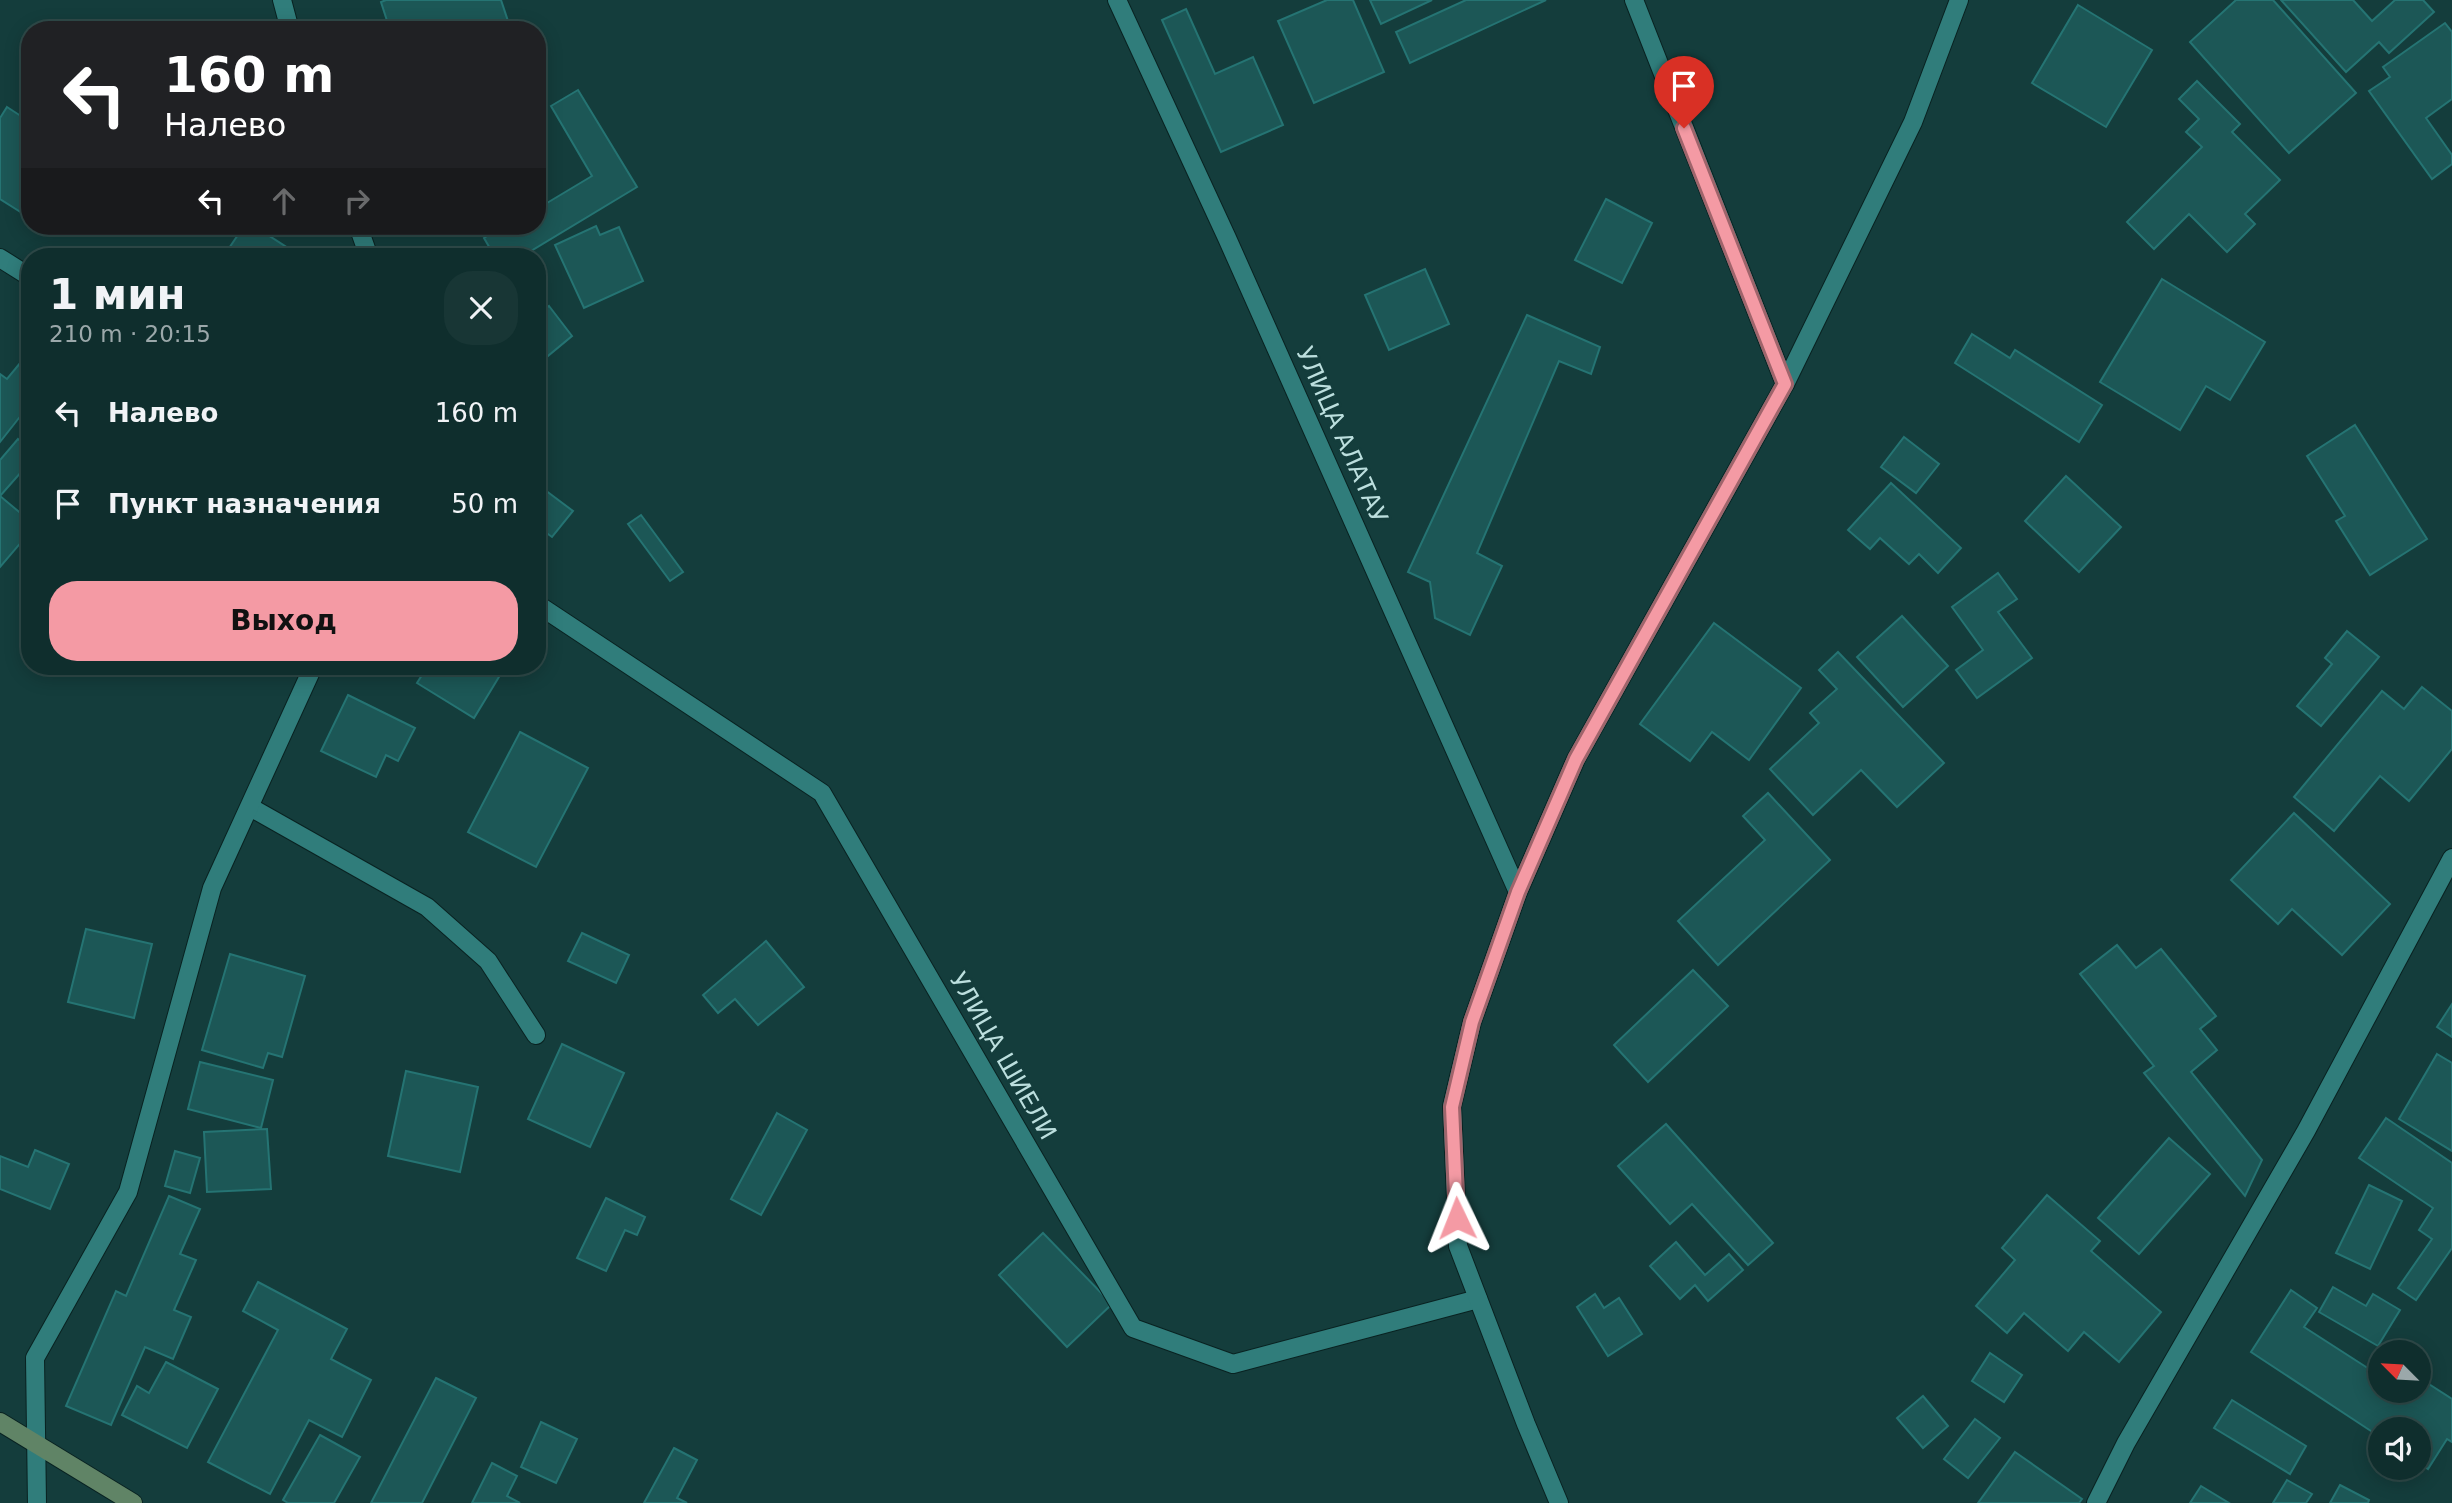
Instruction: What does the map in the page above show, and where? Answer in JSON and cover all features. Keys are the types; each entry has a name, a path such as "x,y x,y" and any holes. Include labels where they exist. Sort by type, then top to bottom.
{"street":[{"path":"282,0 288,21"},
{"name":"УЛИЦА АЛАТАУ","path":"1117,0 1227,238 1518,892"},
{"path":"1634,0 1785,384"},
{"path":"1559,1503 1458,1246 1452,1107 1472,1022 1518,892 1576,759 1785,384 1913,122 1959,0"},
{"path":"0,258 21,271"},
{"name":"УЛИЦА ШИЕЛИ","path":"546,610 822,793 1133,1328 1233,1364 1478,1299"},
{"path":"37,1503 35,1358 128,1192 212,888 309,675"},
{"path":"250,807 427,907 488,961 536,1035"},
{"path":"2096,1503 2126,1443 2306,1131 2452,858"},
{"path":"0,1422 133,1503"}],"building":[{"path":"501,0 508,21 387,21 381,2"},
{"path":"1327,0 1353,0 1384,72 1314,103 1278,21"},
{"path":"1370,0 1432,0 1381,24"},
{"path":"1466,0 1546,0 1410,63 1396,32"},
{"path":"2236,0 2273,0 2356,93 2289,153 2190,42"},
{"path":"2281,0 2353,0 2372,21 2395,0 2423,0 2434,12 2389,53 2379,42 2346,72"},
{"path":"2078,5 2152,50 2106,127 2032,83"},
{"path":"1186,9 1215,74 1253,57 1283,125 1221,152 1162,20"},
{"path":"2445,23 2452,32 2452,99 2426,118 2452,155 2452,164 2432,179 2369,91 2390,77 2383,67"},
{"path":"2197,81 2240,124 2232,132 2280,180 2245,214 2255,224 2227,252 2189,214 2154,249 2127,222 2202,147 2186,132 2199,119 2179,99"},
{"path":"578,90 637,187 536,248 490,248 484,238 489,235 546,235 546,204 592,176 551,106"},
{"path":"7,107 21,116 21,212 0,199 0,118"},
{"path":"1606,199 1652,223 1622,283 1575,260"},
{"path":"596,226 600,235 619,227 643,281 584,308 555,245"},
{"path":"238,235 268,235 288,248 229,248"},
{"path":"1425,269 1449,324 1389,350 1365,295"},
{"path":"2162,279 2265,342 2230,400 2206,386 2180,430 2100,382"},
{"path":"549,306 572,336 546,358 546,308"},
{"path":"1527,315 1600,347 1591,374 1559,361 1477,553 1502,566 1470,635 1435,618 1430,582 1408,572"},
{"path":"1972,334 2010,358 2015,350 2102,405 2079,442 1955,363"},
{"path":"21,362 21,415 0,442 0,374 7,379"},
{"path":"2355,425 2427,539 2370,575 2336,521 2345,516 2307,456"},
{"path":"1904,437 1939,464 1916,493 1881,467"},
{"path":"18,439 21,442 21,472 0,496 0,460"},
{"path":"2066,476 2121,527 2079,572 2025,521"},
{"path":"1891,483 1961,548 1938,573 1919,554 1909,564 1880,538 1870,549 1848,530"},
{"path":"546,491 573,511 552,537 546,533"},
{"path":"0,496 21,514 21,542 0,567"},
{"path":"641,515 683,572 670,581 628,524"},
{"path":"1998,573 2017,599 1998,612 2032,658 1977,698 1956,670 1983,650 1952,607"},
{"path":"1902,616 1948,666 1903,707 1857,657"},
{"path":"1714,623 1801,688 1749,760 1712,732 1690,761 1640,724"},
{"path":"2347,631 2379,657 2321,726 2297,706 2332,664 2325,658"},
{"path":"1838,652 1944,763 1897,807 1861,770 1813,815 1770,769 1819,723 1810,713 1837,689 1819,670"},
{"path":"422,675 500,675 474,718 417,683"},
{"path":"2422,687 2452,711 2452,749 2409,801 2380,776 2334,831 2294,797 2382,691 2404,709"},
{"path":"348,695 415,728 398,761 386,755 376,777 321,751"},
{"path":"520,732 588,768 536,867 468,832"},
{"path":"1768,793 1830,860 1718,965 1678,921 1765,840 1743,816"},
{"path":"2294,813 2390,904 2342,955 2292,909 2278,924 2231,880"},
{"path":"86,929 152,944 134,1018 68,1002"},
{"path":"582,933 629,955 616,983 568,961"},
{"path":"766,941 804,987 758,1025 735,999 718,1013 703,995"},
{"path":"2117,945 2136,968 2161,949 2216,1016 2200,1029 2217,1050 2191,1072 2262,1160 2245,1196 2144,1073 2154,1066 2080,974"},
{"path":"230,954 305,976 282,1057 268,1053 263,1068 202,1050"},
{"path":"1693,970 1728,1006 1648,1082 1614,1045"},
{"path":"2452,1004 2452,1037 2437,1027"},
{"path":"562,1044 624,1073 590,1147 528,1119"},
{"path":"2437,1054 2452,1063 2452,1151 2399,1119"},
{"path":"200,1062 273,1080 261,1128 188,1109"},
{"path":"406,1071 478,1087 460,1172 388,1156"},
{"path":"777,1113 807,1130 761,1215 731,1199"},
{"path":"2386,1118 2452,1163 2452,1248 2416,1300 2398,1288 2432,1239 2419,1230 2433,1208 2359,1158"},
{"path":"1666,1124 1773,1243 1748,1265 1692,1204 1670,1224 1618,1166"},
{"path":"267,1129 271,1189 207,1192 204,1132"},
{"path":"2169,1138 2210,1174 2139,1254 2098,1218"},
{"path":"35,1150 69,1164 50,1209 0,1189 0,1156 28,1167"},
{"path":"175,1151 200,1158 190,1193 165,1186"},
{"path":"2369,1185 2402,1201 2370,1269 2336,1253"},
{"path":"2047,1195 2100,1241 2091,1251 2161,1312 2119,1362 2084,1332 2068,1351 2024,1313 2007,1333 1976,1306 2015,1260 2002,1248"},
{"path":"169,1196 200,1209 180,1254 196,1260 174,1310 191,1317 173,1359 145,1347 111,1425 66,1406 116,1291 126,1296"},
{"path":"606,1198 645,1217 637,1235 625,1230 606,1271 577,1258"},
{"path":"1043,1233 1112,1304 1067,1347 999,1275"},
{"path":"1676,1242 1705,1275 1729,1254 1743,1270 1708,1301 1695,1285 1680,1299 1650,1266"},
{"path":"258,1282 347,1329 331,1359 371,1380 342,1437 309,1420 270,1494 208,1462 278,1330 243,1311"},
{"path":"2333,1287 2366,1306 2373,1294 2400,1310 2382,1340 2368,1340 2319,1312"},
{"path":"2291,1290 2317,1308 2304,1327 2368,1368 2368,1404 2431,1404 2431,1385 2452,1399 2452,1442 2447,1439 2431,1464 2431,1417 2368,1417 2368,1429 2251,1352"},
{"path":"1595,1294 1604,1308 1619,1298 1642,1334 1608,1356 1577,1307"},
{"path":"1990,1353 2022,1375 2004,1402 1972,1381"},
{"path":"166,1362 218,1389 187,1448 122,1415 137,1386 149,1393"},
{"path":"436,1378 476,1398 422,1503 371,1503"},
{"path":"1923,1396 1948,1426 1923,1448 1897,1418"},
{"path":"2232,1400 2306,1446 2290,1474 2214,1428"},
{"path":"1975,1419 2000,1438 1968,1478 1944,1459"},
{"path":"541,1422 577,1439 556,1483 521,1467"},
{"path":"320,1435 360,1457 334,1503 288,1503 283,1500"},
{"path":"674,1448 697,1460 677,1498 687,1503 644,1503"},
{"path":"2015,1452 2082,1499 2079,1503 1978,1503"},
{"path":"492,1463 517,1476 507,1496 520,1503 472,1503"},
{"path":"2287,1480 2312,1494 2306,1503 2273,1503"},
{"path":"2340,1485 2369,1500 2368,1503 2330,1503"},
{"path":"2201,1486 2229,1503 2190,1503"}],"route":[{"path":"1457,1218 1452,1107 1472,1022 1518,892 1576,759 1785,384 1684,128"}]}
